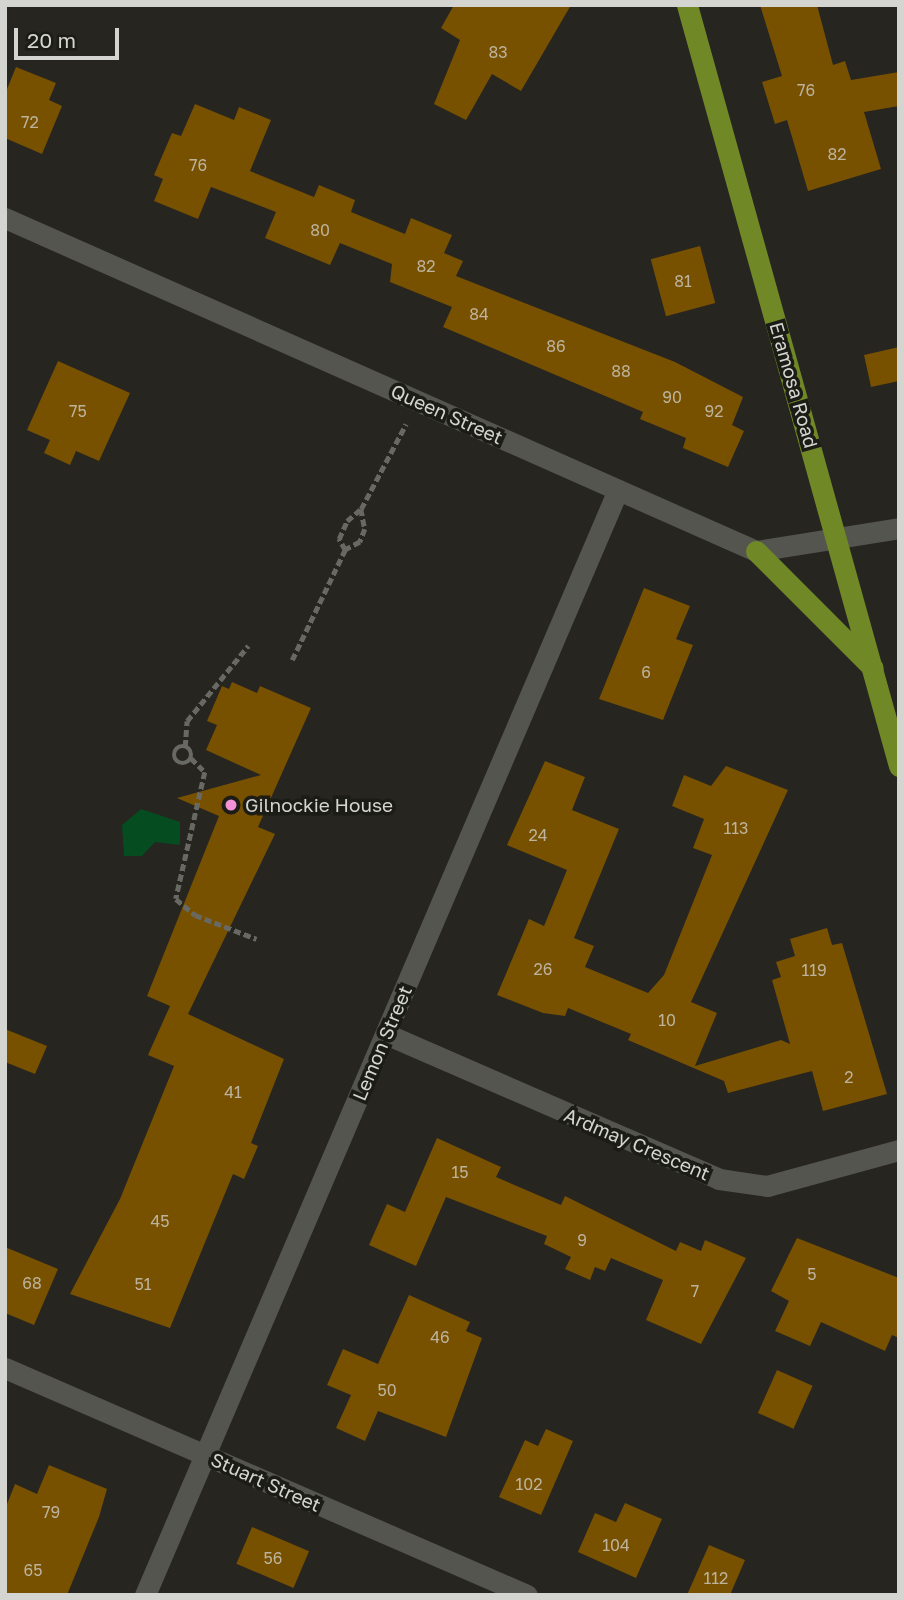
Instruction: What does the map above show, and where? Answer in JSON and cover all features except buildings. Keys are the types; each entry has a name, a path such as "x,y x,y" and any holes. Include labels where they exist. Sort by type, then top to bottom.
{"main road":[{"name":"Eramosa Road","path":"687,5 875,670 899,766"},
{"path":"756,551 875,670"}],"street":[{"name":"Queen Street","path":"5,218 756,551"},
{"name":"Lemon Street","path":"145,1595 618,490"},
{"path":"756,551 899,528"},
{"name":"Ardmay Crescent","path":"386,1034 719,1180 777,1184 899,1150"},
{"name":"Stuart Street","path":"5,1368 527,1595"}],"path":[{"path":"345,550 339,539 361,509 403,431"},
{"path":"292,660 345,550 360,542 365,530 361,509"},
{"path":"248,646 187,722 185,747 191,758 205,772 176,899 195,915 257,939"},
{"path":"185,747 174,751 175,760 182,764 191,758"}],"shaded area":[{"path":"141,809 180,822 180,845 155,842 142,856 124,856 122,825"}],"place":[{"name":"Gilnockie House","path":"231,805"}]}
